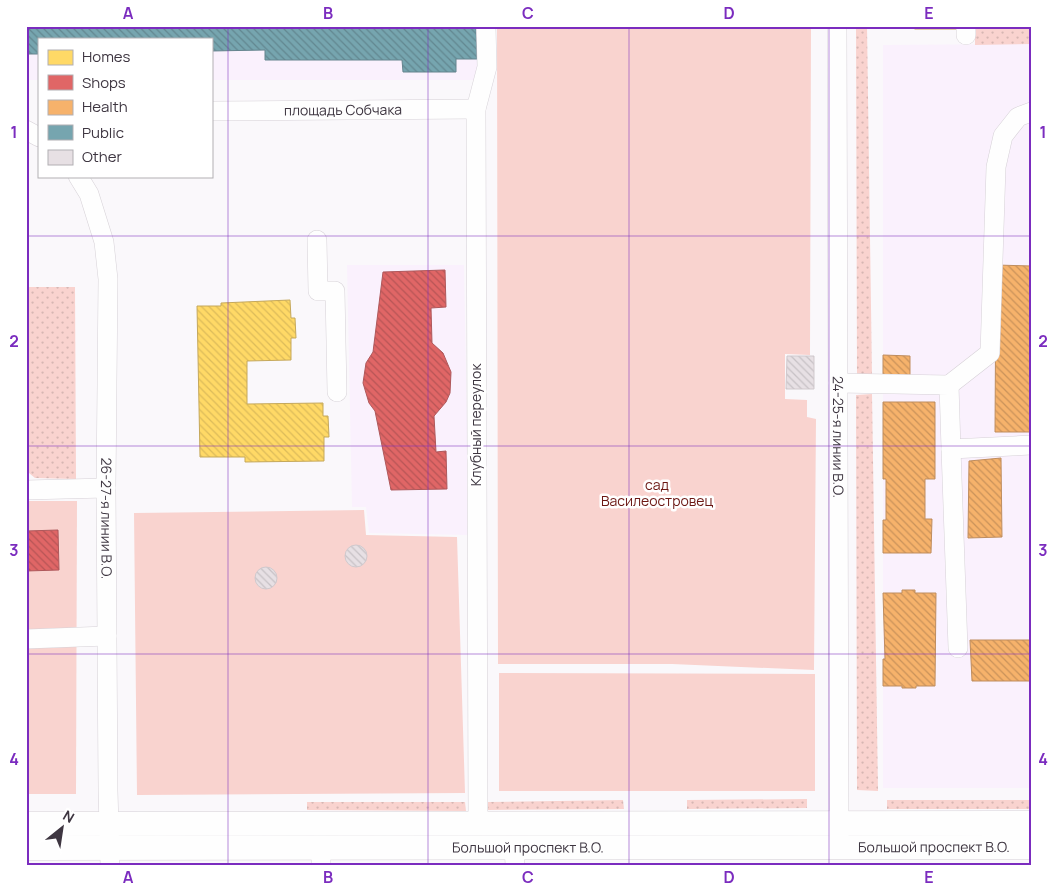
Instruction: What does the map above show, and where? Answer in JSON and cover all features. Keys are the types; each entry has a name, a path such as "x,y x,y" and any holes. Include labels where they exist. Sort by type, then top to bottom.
{"main road":[{"name":"Большой проспект В.О.","path":"26,824 1031,824"},
{"name":"Большой проспект В.О.","path":"26,848 110,856 515,856 839,847 1031,847"}],"street":[{"name":"Клубный переулок","path":"478,824 476,110 486,67 486,26"},
{"name":"24-25-я линии В.О.","path":"837,26 839,847"},
{"name":"площадь Собчака","path":"212,111 476,110"},
{"path":"838,383 949,385 990,353 996,167 1003,136 1018,117 1031,112"},
{"path":"26,130 38,136"},
{"name":"26-27-я линии В.О.","path":"79,178 89,194 104,242 108,279 106,488 110,856"},
{"path":"317,240 318,291 335,291 337,392"},
{"path":"949,385 958,648"},
{"path":"951,449 1031,445"},
{"path":"26,490 106,488"},
{"path":"26,638 107,636"}],"shaded area":[{"path":"26,26 478,26 479,80 212,80 212,38 38,38 38,80 26,80"},
{"path":"1031,44 1031,788 883,788 883,45"},
{"path":"347,265 464,265 469,535 369,533 366,507 352,507"}],"green space":[{"name":"сад Василеостровец","path":"497,26 811,26 810,355 785,354 785,399 807,400 807,417 816,419 814,670 672,664 498,664"},
{"path":"856,26 867,26 872,377 857,377"},
{"path":"975,26 1031,26 1031,44 975,45"},
{"path":"26,287 75,287 76,479 35,478 26,469"},
{"path":"872,394 878,791 857,790 856,395"},
{"path":"26,501 77,501 76,794 26,794"},
{"path":"364,510 366,535 457,537 465,793 137,795 134,513"},
{"path":"499,673 815,674 815,791 499,791"},
{"path":"807,799 807,808 687,809 687,800"},
{"path":"623,800 624,809 488,810 488,802"},
{"path":"887,800 1031,800 1031,809 887,809"},
{"path":"307,802 465,802 466,811 307,810"}],"building: Homes":[{"path":"915,26 957,26 957,29 915,29"},
{"path":"290,300 291,318 295,318 296,338 291,338 291,360 247,361 247,404 323,403 323,416 328,416 329,437 324,437 324,461 245,462 245,457 200,457 197,306 221,306 221,303"}],"building: Shops":[{"path":"445,270 446,307 431,308 432,343 443,353 451,372 450,393 446,402 434,416 436,452 446,451 447,489 391,490 375,411 369,403 363,383 366,363 373,352 383,272"},
{"path":"58,530 59,570 26,571 26,531"}],"building: Health":[{"path":"996,265 1031,266 1031,432 995,432"},
{"path":"883,355 910,356 910,376 883,376"},
{"path":"883,402 935,402 935,479 925,479 925,519 932,519 931,553 883,553 883,520 886,520 886,479 883,479"},
{"path":"1001,458 1002,537 968,538 969,461"},
{"path":"902,590 915,590 915,593 936,593 935,686 902,688 902,686 883,686 883,659 885,659 883,593 902,593"},
{"path":"970,640 1031,640 1031,681 972,681"}],"building: Public":[{"path":"26,26 476,26 477,59 456,59 456,72 403,72 402,60 265,60 265,50 212,51 212,38 38,38 38,54 26,54"}],"building: Other":[{"path":"787,356 814,356 814,389 786,389"},
{"path":"356,545 364,548 367,556 364,564 356,567 348,564 345,556 348,548"},
{"path":"266,567 274,570 277,578 274,586 266,589 258,586 255,578 258,570"}]}
